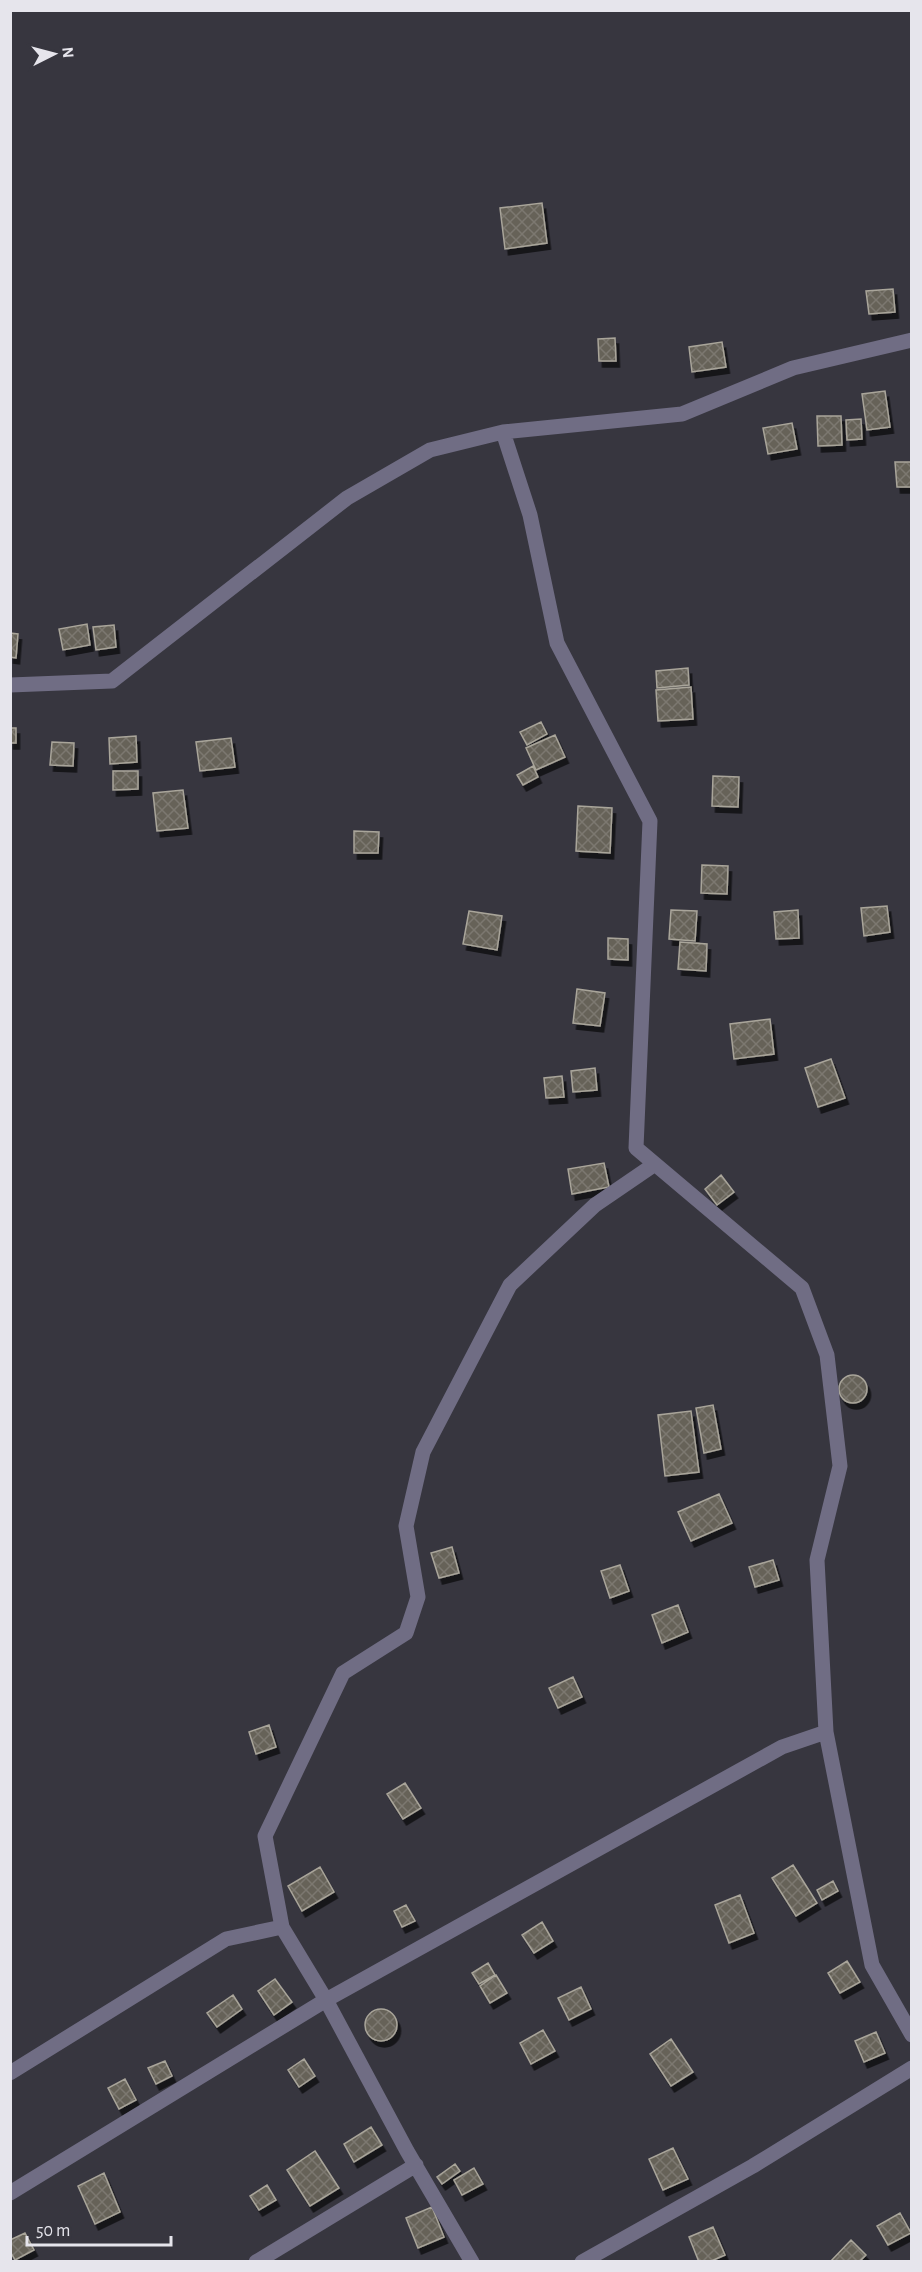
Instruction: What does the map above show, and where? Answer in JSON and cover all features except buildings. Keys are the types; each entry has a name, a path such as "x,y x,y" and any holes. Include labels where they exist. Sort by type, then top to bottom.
{"street":[{"path":"10,684 112,681 347,498 430,450 503,432 682,414 793,368 912,340"},
{"path":"503,432 530,515 556,644 650,820 636,1148 802,1288 827,1355 840,1466 817,1560 826,1732 872,1965 912,2035"},
{"path":"472,2262 326,2000 282,1927 265,1836 343,1673 406,1633 418,1597 406,1526 423,1452 510,1285 595,1205 655,1164"},
{"path":"10,2193 326,2000 782,1747 826,1732"},
{"path":"10,2073 226,1939 282,1927"},
{"path":"582,2262 753,2166 912,2068"},
{"path":"256,2262 416,2165"}]}
